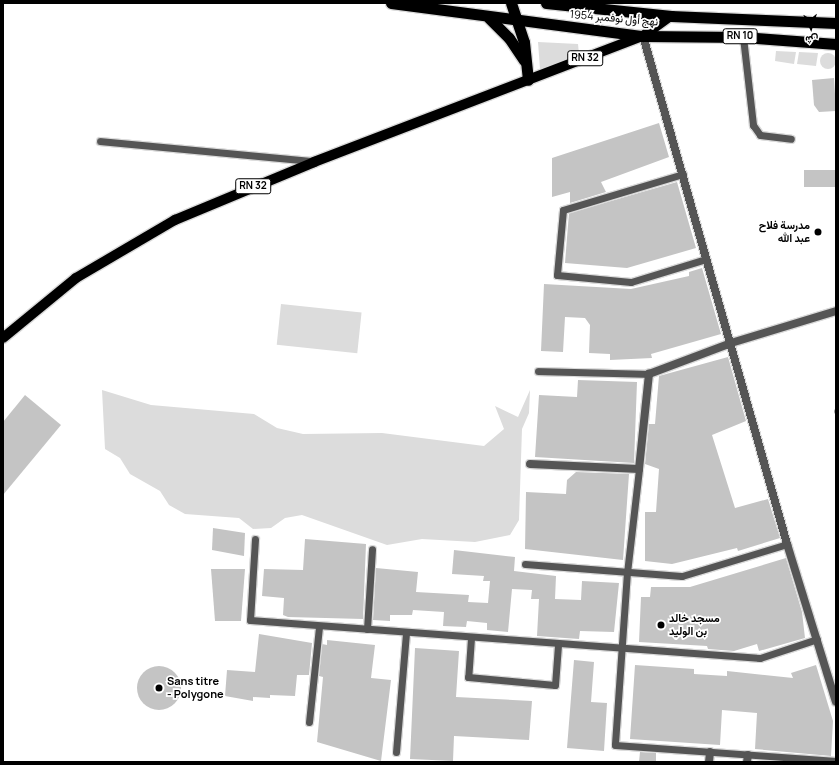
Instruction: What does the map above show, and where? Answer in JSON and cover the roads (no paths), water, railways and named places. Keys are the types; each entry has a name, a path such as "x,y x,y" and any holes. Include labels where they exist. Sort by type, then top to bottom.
{"highway":[{"name":"نهج أول نوفمبر 1954","path":"391,3 519,22 643,36 743,36 836,44"},
{"path":"510,3 519,22 528,80"},
{"name":"نهج أول نوفمبر 1954","path":"546,3 671,16 836,23"},
{"path":"489,18 510,38 526,62"}],"main road":[{"name":"RN 32","path":"3,338 113,253 212,202 643,36 671,16"}],"street":[{"path":"643,36 787,544 836,702"},
{"path":"530,464 639,469 649,374 731,343 836,311"},
{"path":"709,762 710,752"}],"lane":[{"path":"743,36 752,125 760,135 791,139"},
{"path":"100,141 314,162"},
{"path":"683,174 563,210 557,275 631,282 706,259"},
{"path":"538,372 649,374"},
{"path":"639,469 627,572 615,745 710,752 747,758 836,761"},
{"path":"255,539 250,620 319,627 367,628 558,645 760,658 817,639"},
{"path":"525,564 682,576 787,544"},
{"path":"367,628 372,549"},
{"path":"309,722 319,627"},
{"path":"396,752 406,632"},
{"path":"471,638 468,678 555,685 558,645"}],"place":[{"name":"مدرسة فلاح عبد الله","path":"818,232"},
{"name":"مسجد خالد بن الوليد","path":"661,625"},
{"name":"Sans titre - Polygone","path":"159,688"}]}
